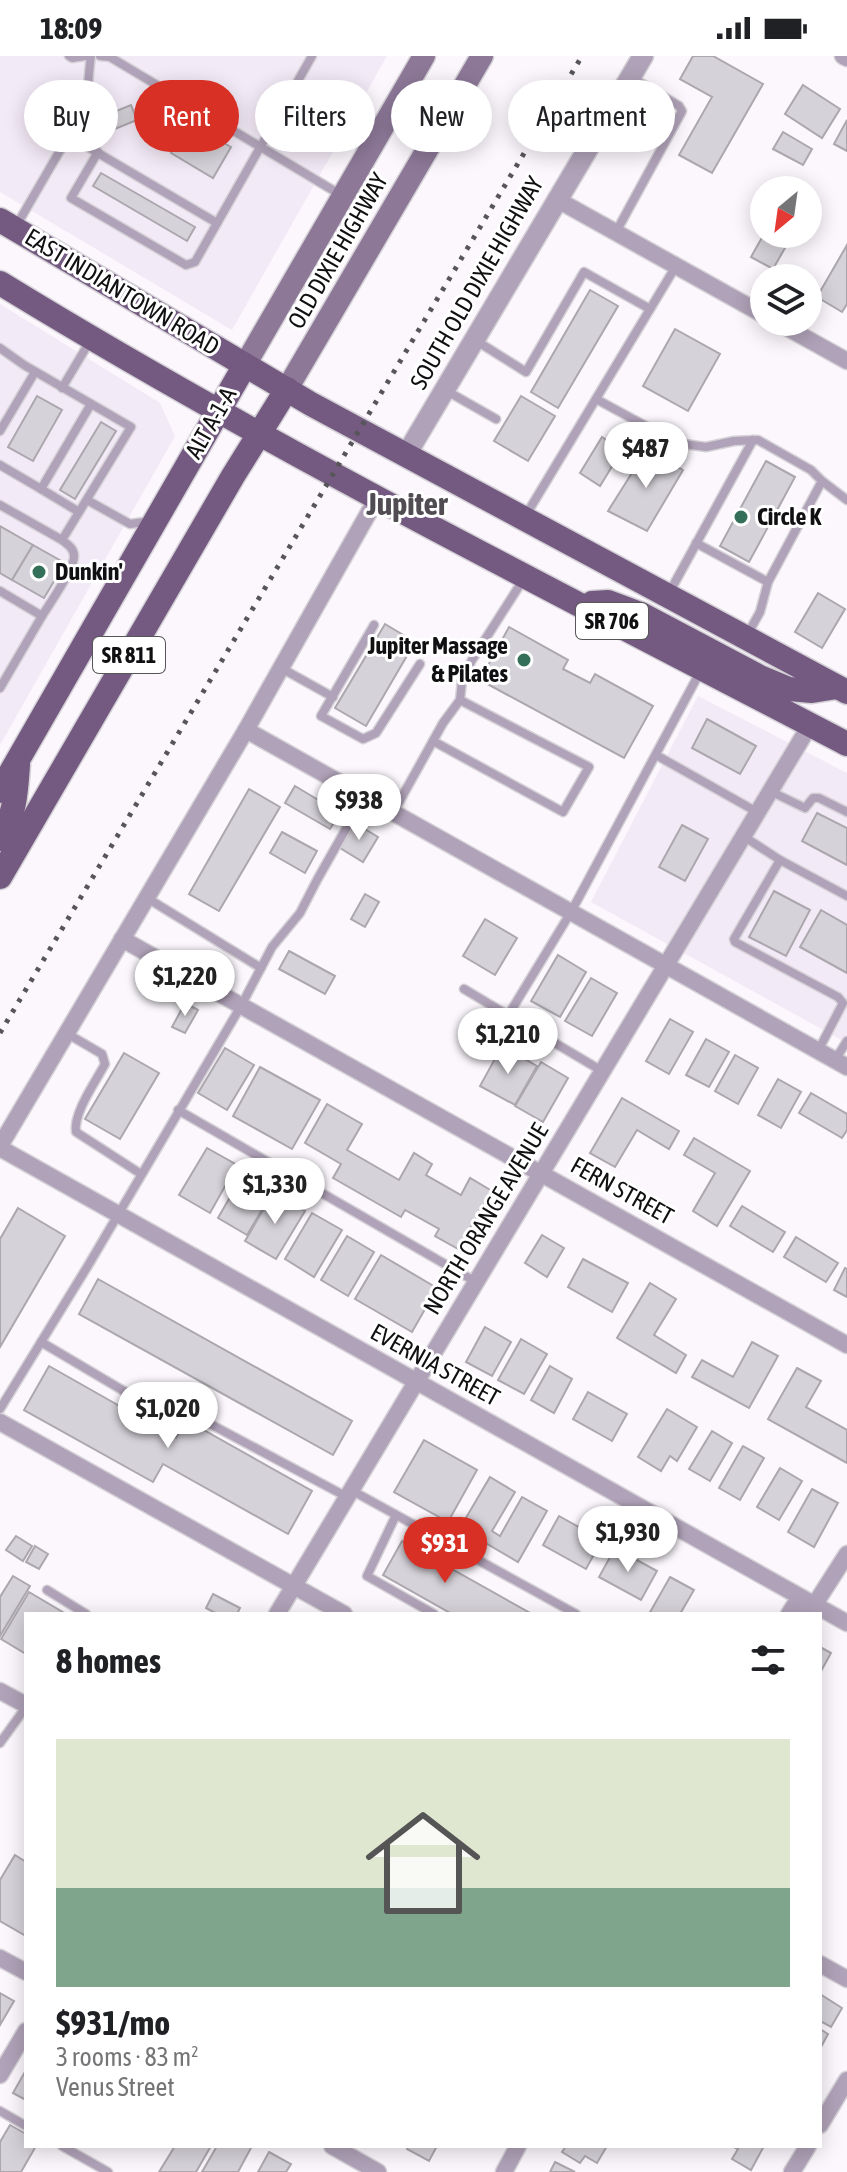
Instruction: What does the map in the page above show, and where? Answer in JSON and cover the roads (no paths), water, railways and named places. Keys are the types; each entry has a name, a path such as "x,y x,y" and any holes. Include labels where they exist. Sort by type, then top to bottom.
{"main road":[{"name":"ALT A-1-A","path":"0,791 14,758 424,56"},
{"name":"OLD DIXIE HIGHWAY","path":"287,389 482,56"},
{"name":"EAST INDIANTOWN ROAD","path":"8,224 245,365"},
{"name":"SR 706","path":"0,283 259,435 847,744"},
{"name":"SR 706","path":"245,365 746,638 844,683"},
{"name":"ALT A-1-A","path":"0,877 233,476 287,389"},
{"path":"578,603 608,602 643,615 760,677 789,689 812,691 844,683"},
{"path":"810,725 847,720"},
{"path":"0,839 15,803 14,758"}],"street":[{"name":"SOUTH OLD DIXIE HIGHWAY","path":"406,455 643,56"},
{"path":"556,199 750,307"},
{"path":"802,336 847,361"},
{"path":"0,1147 246,730 377,498"},
{"name":"NORTH ORANGE AVENUE","path":"278,1612 810,725"},
{"path":"246,730 841,1064"},
{"name":"FERN STREET","path":"122,939 847,1345"},
{"name":"EVERNIA STREET","path":"0,1147 847,1623"},
{"path":"0,1422 340,1612"},
{"path":"790,1612 794,1606 815,1604 847,1554"},
{"path":"0,1691 24,1705"},
{"path":"0,1958 24,1971"},
{"path":"822,1965 847,1979"},
{"path":"0,2075 24,2034"},
{"path":"822,2122 847,2080"},
{"path":"336,2148 378,2172"},
{"path":"504,2172 517,2148"},
{"path":"792,2172 807,2148"}],"lane":[{"path":"69,56 88,56 87,80"},
{"path":"100,56 110,57 255,143"},
{"path":"299,80 312,56"},
{"path":"616,232 682,111 679,106 630,76"},
{"path":"8,224 58,152"},
{"path":"217,223 98,152 71,198 186,265 195,262 258,152"},
{"path":"269,152 342,196"},
{"path":"524,518 676,266"},
{"path":"474,340 526,372 584,272 650,309"},
{"path":"62,388 91,339"},
{"path":"0,348 35,372 131,427 62,540"},
{"path":"0,431 35,372"},
{"path":"445,390 496,419"},
{"path":"596,399 677,443 706,447 758,440 811,470 847,500"},
{"path":"41,489 91,404"},
{"path":"667,595 753,440"},
{"path":"0,465 79,512"},
{"path":"746,638 760,612 768,582 822,481"},
{"path":"87,500 130,524 155,520"},
{"path":"0,505 62,540 71,547 74,556 71,567 0,688"},
{"path":"696,543 768,582"},
{"path":"393,813 443,723 460,700 462,681 472,660 525,576"},
{"path":"0,591 42,616"},
{"path":"374,625 321,716 363,739 376,733 420,664"},
{"path":"281,668 333,697"},
{"path":"509,1014 571,912 702,668"},
{"path":"433,741 563,812 589,767 460,700"},
{"path":"656,755 757,812"},
{"path":"770,791 805,808 813,798 819,798 847,812"},
{"path":"0,1409 241,1006 272,947 300,913 364,797"},
{"path":"743,836 847,896"},
{"path":"780,860 734,939 738,944 838,997 843,1003 818,1051"},
{"path":"147,898 261,968"},
{"path":"464,989 602,1071"},
{"path":"66,1033 102,1054 105,1064 77,1117 76,1132 141,1174"},
{"path":"841,1064 847,1041"},
{"path":"178,1110 476,1282"},
{"path":"41,1342 161,1413 199,1418 396,1515 572,1612"},
{"path":"396,1515 367,1576 430,1612"},
{"path":"47,1590 83,1612"},
{"path":"0,1743 24,1709"},
{"path":"0,2111 24,2125"},
{"path":"66,2148 108,2172"}],"railway":[{"path":"0,1033 582,56"}],"place":[{"name":"Circle K","path":"741,517"},
{"name":"Dunkin'","path":"39,572"},
{"name":"Jupiter Massage & Pilates","path":"524,660"}],"district":[{"name":"Jupiter","path":"407,504"}]}
